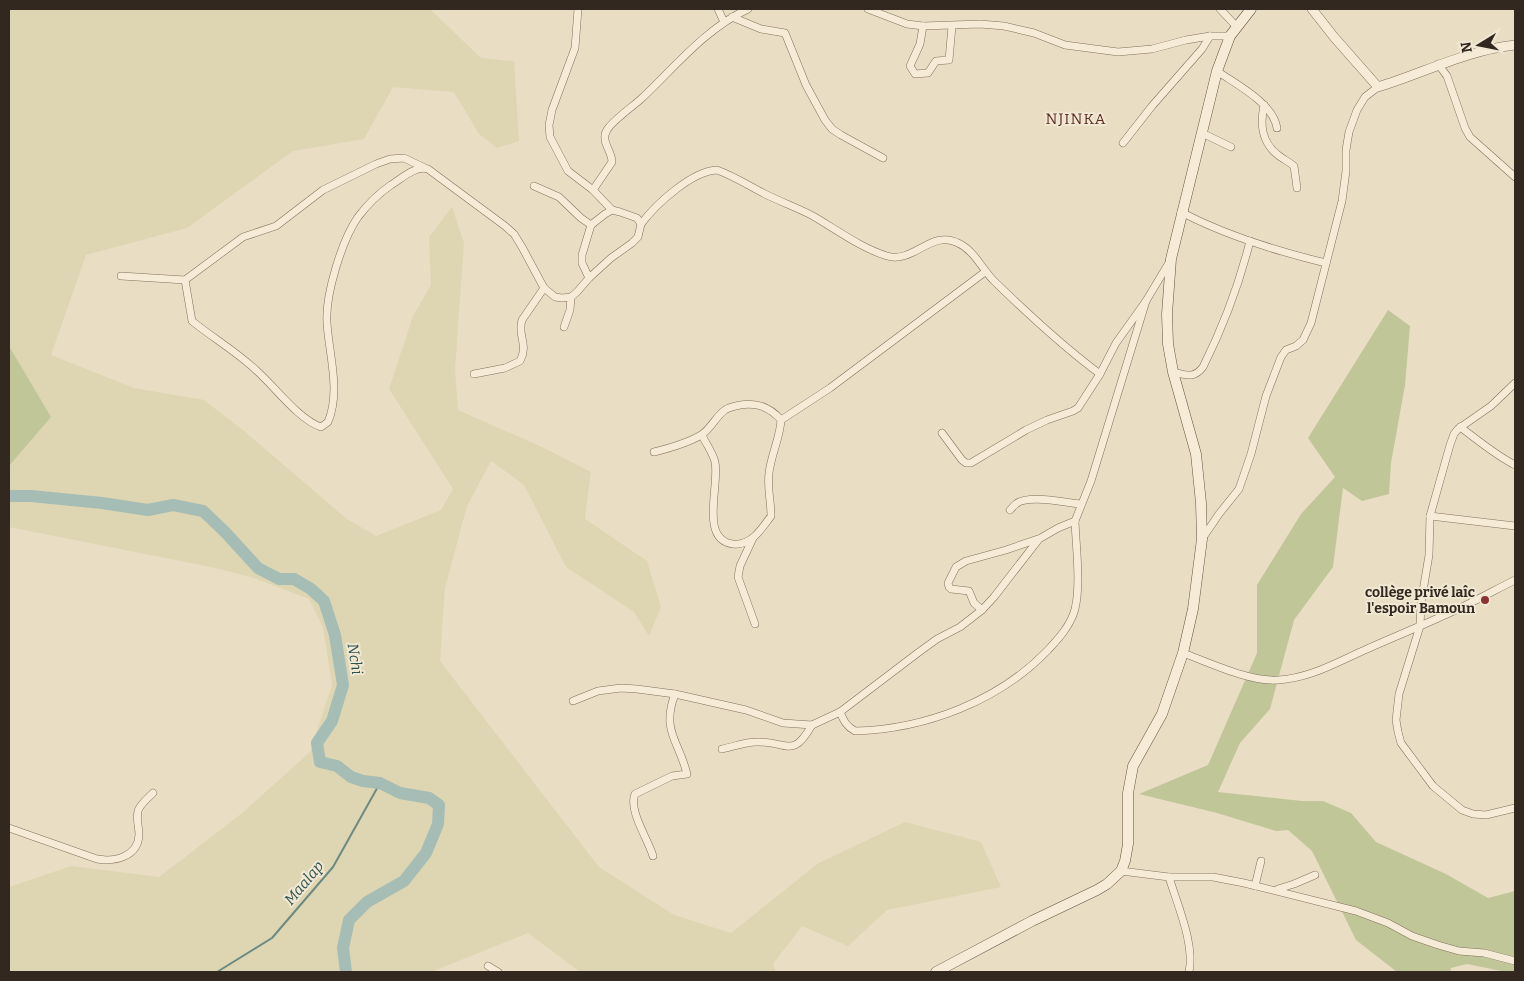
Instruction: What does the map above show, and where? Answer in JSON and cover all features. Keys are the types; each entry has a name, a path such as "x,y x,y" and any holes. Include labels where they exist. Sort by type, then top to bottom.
{"main road":[{"path":"936,972 1032,921 1097,890 1107,884 1120,871 1125,861 1128,844 1128,793 1133,766 1162,714 1183,653 1193,609 1202,539 1201,503 1196,454 1173,372 1167,327 1171,259 1217,71 1230,36 1251,9"}],"street":[{"path":"578,9 575,48 552,110 549,125 550,137 568,171 593,190 612,210 637,218 641,224"},
{"path":"718,9 724,22"},
{"path":"593,190 612,162 605,141 607,129 642,98 667,71 724,22 748,9"},
{"path":"868,9 898,21 923,26 980,24 1004,26 1034,33 1065,45 1118,52 1152,49 1210,36 1230,36"},
{"path":"1220,9 1236,26"},
{"path":"1312,9 1378,87"},
{"path":"732,17 761,29 785,32 806,85 825,120 832,129 841,135 883,158"},
{"path":"923,26 920,44 911,63 911,69 915,74 928,73 936,61 949,60 952,26"},
{"path":"1123,142 1202,49 1210,36"},
{"path":"1202,539 1239,489 1251,454 1266,396 1278,366 1286,350 1296,346 1303,340 1311,323 1344,187 1349,132 1357,110 1365,97 1378,87 1438,64 1486,50 1515,45"},
{"path":"1438,64 1447,76 1465,128 1470,137 1515,177"},
{"path":"1217,71 1264,105 1272,114 1278,128"},
{"path":"1264,105 1261,124 1262,132 1270,148 1294,166 1297,188"},
{"path":"1202,133 1231,147"},
{"path":"121,276 185,280 243,237 276,226 323,190 376,164 390,159 404,158 425,168 505,226 514,234 544,288 555,297 571,298"},
{"path":"185,280 192,322 256,370 311,422 321,426 328,422 333,391 327,322 330,288 346,243 358,217 376,197 408,174 425,168"},
{"path":"564,327 570,310 571,298 611,258 632,243 640,232 641,224 659,203 697,175 709,170 718,170 812,215 865,246 887,256 908,255 936,240 951,240 966,248 985,272 1063,346 1100,374"},
{"path":"534,186 559,198 591,225"},
{"path":"589,278 582,262 582,255 591,225 612,210"},
{"path":"1182,212 1195,219 1275,250 1326,263"},
{"path":"1173,372 1192,375 1198,373 1202,367 1224,322 1250,241"},
{"path":"942,433 962,460 966,463 971,463 1026,430 1047,420 1073,412 1078,408 1100,374 1116,343 1146,301 1171,259"},
{"path":"781,420 830,388 985,272"},
{"path":"474,374 505,368 520,361 525,350 520,325 544,288"},
{"path":"840,712 844,722 855,731 898,727 919,722 976,702 1003,687 1030,668 1058,639 1068,625 1075,610 1077,589 1075,521 1092,482 1146,301"},
{"path":"1515,383 1492,406 1460,427 1454,434 1450,445 1430,516 1430,555 1421,603 1420,626 1398,694 1396,720 1402,743 1432,786 1462,810 1486,816 1515,808"},
{"path":"654,452 702,435 727,408 745,404 765,406 781,420 769,470 768,482 771,516 753,538 740,566 738,577 755,624"},
{"path":"1460,427 1481,441 1495,454 1515,464"},
{"path":"702,435 715,461 713,519 716,531 720,538 727,543 736,544 753,538"},
{"path":"1010,510 1016,503 1029,500 1081,504"},
{"path":"1430,516 1515,526"},
{"path":"982,610 974,603 969,591 951,589 949,587 948,583 956,568 966,560 1039,539 1075,521"},
{"path":"573,700 598,691 620,688 675,694 746,710 783,723 812,725 840,712 931,643 960,627 982,610 1039,539"},
{"path":"1183,653 1254,678 1277,680 1315,673 1420,626 1515,580"},
{"path":"653,856 637,816 633,798 635,794 672,776 687,774 669,724 670,707 675,694"},
{"path":"722,750 757,742 790,747 797,745 804,738 812,725"},
{"path":"9,828 96,860 108,861 118,859 128,854 136,846 139,836 137,814 140,806 153,793"},
{"path":"1255,886 1261,861"},
{"path":"1120,871 1169,877 1213,877 1273,890 1356,911 1388,923 1412,936 1438,945 1459,951 1484,953 1515,961"},
{"path":"1273,890 1284,888 1315,875"},
{"path":"1169,877 1189,947 1191,959 1189,972"},
{"path":"488,966 498,972"}],"shaded area":[{"path":"9,9 430,9 481,58 514,61 519,141 497,148 479,134 454,92 393,87 364,139 293,151 187,228 86,255 51,355 134,388 204,400 244,431 347,519 376,536 441,510 453,489 389,389 413,316 431,285 429,237 452,207 464,243 455,369 458,410 542,447 591,472 585,519 647,561 661,607 649,636 634,612 566,567 524,485 491,461 467,506 445,588 440,661 599,867 674,915 731,933 817,864 905,822 981,842 1001,887 887,910 848,946 802,926 773,964 776,972 580,972 528,933 431,972 9,972 9,887 71,866 159,877 241,814 310,752 332,685 323,627 309,599 254,578 211,567 9,527 9,466 50,417 9,346"}],"green space":[{"path":"1388,310 1410,326 1405,385 1391,463 1389,494 1362,501 1343,488 1333,567 1294,620 1270,709 1240,743 1218,792 1302,801 1323,801 1351,813 1376,842 1446,874 1488,898 1515,891 1515,972 1467,964 1451,968 1450,972 1397,972 1356,940 1312,851 1288,830 1276,831 1217,813 1139,794 1208,765 1257,653 1257,585 1301,514 1335,477 1308,438"},
{"path":"9,346 51,417 9,466"}],"waterway":[{"name":"Nchi","path":"9,496 31,496 102,503 148,510 173,505 203,511 258,568 279,579 294,579 311,589 324,601 335,635 343,685 332,721 317,743 320,762 337,766 351,777 380,783 400,793 429,798 439,805 438,824 426,853 404,881 367,902 349,920 343,948 346,972"},
{"name":"Maalap","path":"217,972 272,938 333,867 380,783"}],"place":[{"name":"collège privé laîc l'espoir Bamoun","path":"1485,600"}],"district":[{"name":"NJINKA","path":"1076,119"}]}
